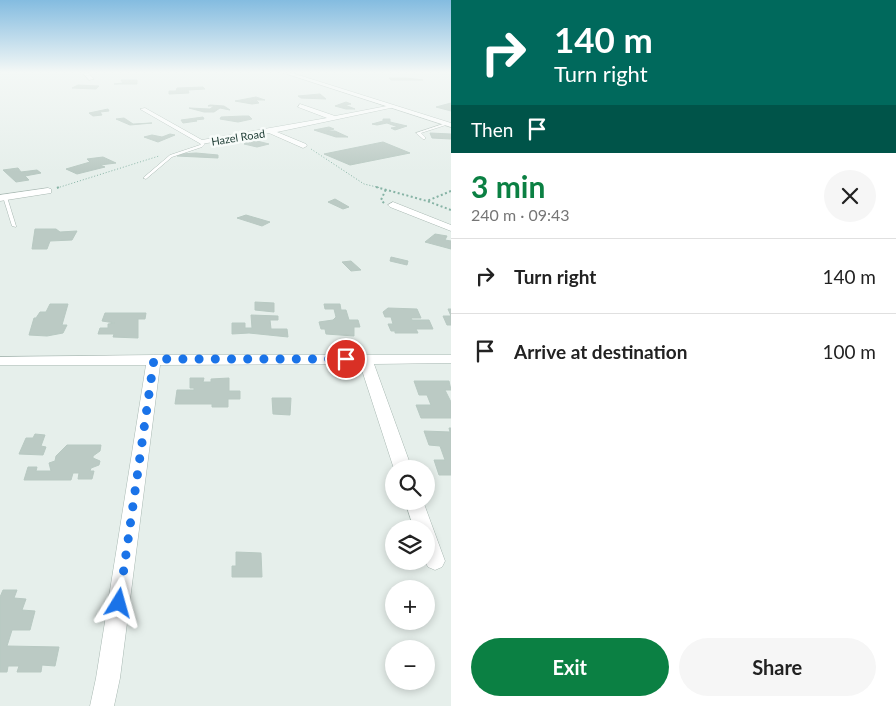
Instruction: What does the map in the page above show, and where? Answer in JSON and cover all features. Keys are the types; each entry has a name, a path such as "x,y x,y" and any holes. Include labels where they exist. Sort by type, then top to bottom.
{"street":[{"path":"300,106 335,118"},
{"path":"389,106 449,125"},
{"name":"Hazel Road","path":"201,142 270,132 392,107"},
{"path":"143,109 201,142"},
{"path":"270,132 303,146"},
{"path":"2,198 48,191"},
{"path":"393,205 451,228"},
{"path":"102,706 108,678 154,359"},
{"path":"365,359 400,460"},
{"path":"0,361 451,359"}],"lane":[{"path":"424,138 418,133 449,125"},
{"path":"145,178 171,156 200,146 201,142"},
{"path":"2,198 14,226"}],"path":[{"path":"303,146 332,161 364,184 427,200 451,210"},
{"path":"48,191 165,154"},
{"path":"427,200 451,192"}],"building":[{"path":"208,106 223,106 224,106 230,110 220,108 214,112 204,112 189,108 210,109 214,106"},
{"path":"335,106 347,106 355,109 346,109"},
{"path":"451,106 451,111 436,107"},
{"path":"108,109 109,111 100,112 102,115 93,116 89,113"},
{"path":"249,116 252,119 238,122 220,119 221,117"},
{"path":"203,117 204,119 183,123 181,120"},
{"path":"124,118 133,124 152,123 130,125 116,119"},
{"path":"383,119 390,119 390,122 407,126 395,130 391,128 398,127 387,123 372,124 383,121"},
{"path":"329,127 334,129 327,131 335,131 348,137 336,137 314,130"},
{"path":"430,133 451,134 451,139 432,138"},
{"path":"170,134 175,135 158,142 144,137 152,135 162,137"},
{"path":"249,141 269,144 257,147 244,144"},
{"path":"383,142 410,153 350,165 324,154"},
{"path":"196,153 218,155 218,158 177,156"},
{"path":"103,157 116,163 100,165 105,167 77,174 66,169 90,162 87,159"},
{"path":"18,168 21,172 37,170 41,173 25,176 29,180 16,182 3,170"},
{"path":"335,199 349,207 343,209 328,202"},
{"path":"246,215 270,222 262,226 237,218"},
{"path":"35,229 56,229 60,232 77,231 72,240 50,241 47,249 32,249"},
{"path":"435,234 447,236 445,240 451,241 451,249 425,242"},
{"path":"391,257 408,261 407,265 390,261"},
{"path":"351,261 361,270 351,271 342,262"},
{"path":"255,302 274,303 274,312 255,310"},
{"path":"50,304 68,304 62,325 67,325 63,333 47,336 29,335 34,318 40,312 46,312"},
{"path":"324,304 340,304 341,310 346,310 349,320 358,320 360,327 354,327 354,336 326,334 325,329 321,329 319,322 333,320 336,317 334,309 325,309"},
{"path":"388,308 417,309 421,318 411,318 412,320 429,320 433,329 416,329 418,333 395,333 395,331 391,331 388,324 393,324 391,317 385,317 383,312"},
{"path":"105,313 146,313 145,319 138,319 138,338 113,337 114,334 98,334 100,328 108,328 108,324 115,323 102,321"},
{"path":"251,315 278,316 278,320 270,320 271,329 287,329 288,337 249,333 232,334 232,323 245,323 245,328 252,328"},
{"path":"443,316 451,316 451,325 447,325"},
{"path":"190,378 204,378 203,382 211,382 211,379 229,378 229,391 240,391 240,399 228,399 228,407 212,407 212,404 175,404 177,390 194,390 194,388 190,388"},
{"path":"414,381 449,381 451,390 445,390 451,402 451,418 421,418 416,405 431,405 427,395 419,395"},
{"path":"272,398 291,398 290,415 273,414"},
{"path":"449,428 451,428 451,475 439,475 435,460 445,460 440,446 429,445 424,431 450,432"},
{"path":"35,434 45,435 41,446 46,447 43,455 19,454 26,438 33,438"},
{"path":"67,445 101,445 100,451 93,456 93,458 100,461 99,465 91,468 90,471 94,471 92,479 78,479 79,473 73,473 71,480 24,480 28,467 37,467 36,471 51,471 49,463 55,461 56,456"},
{"path":"236,552 261,553 262,577 232,577 232,566 236,566"},
{"path":"3,590 17,590 14,598 26,599 22,610 35,611 30,630 12,630 7,646 59,647 55,666 42,665 41,672 17,672 19,666 8,666 7,672 0,672 0,597"}],"route":[{"path":"119,603 154,359 346,359"}]}
